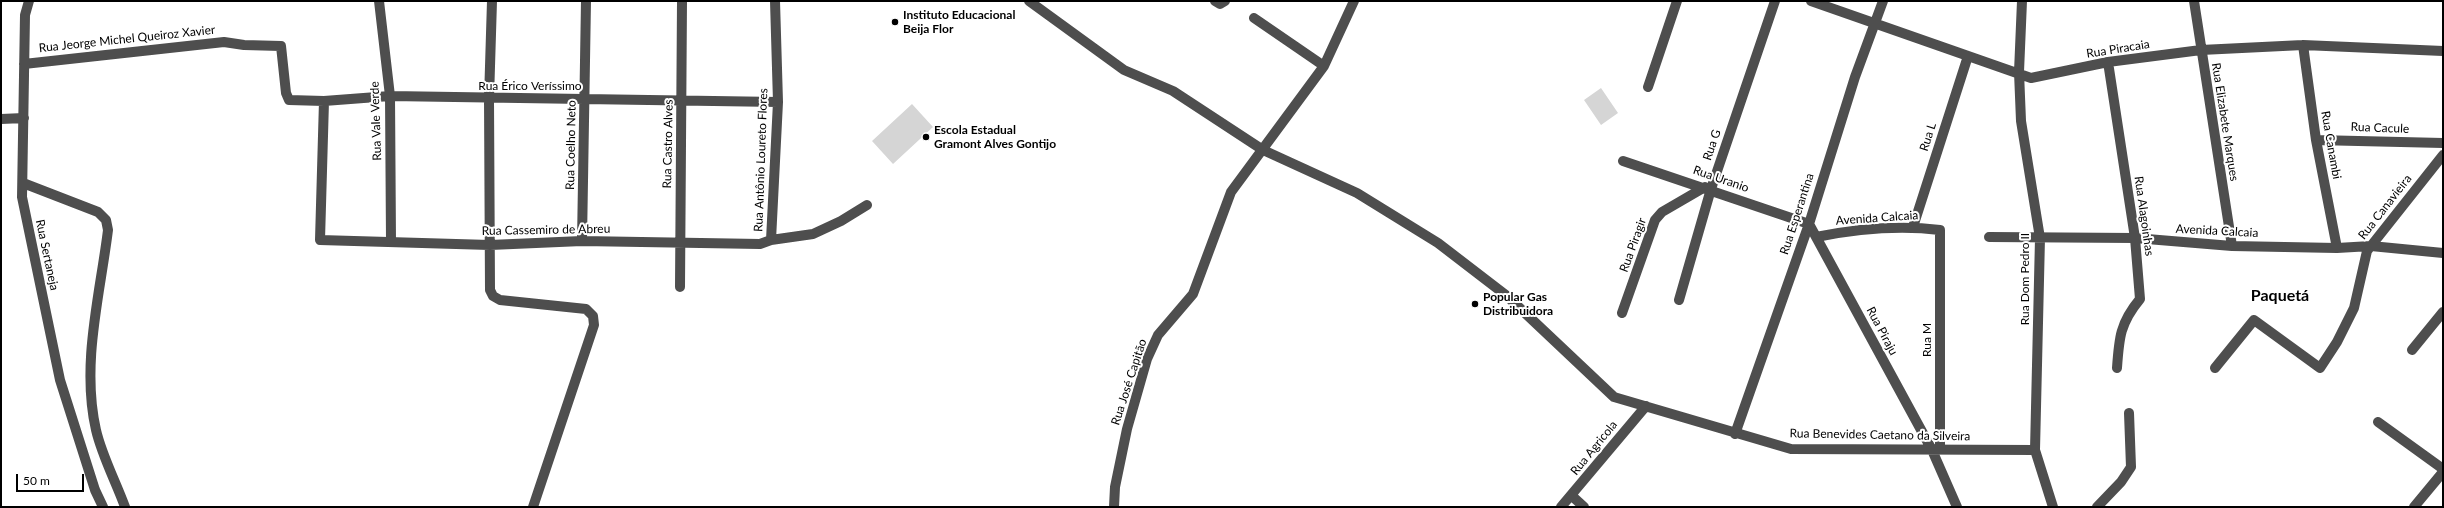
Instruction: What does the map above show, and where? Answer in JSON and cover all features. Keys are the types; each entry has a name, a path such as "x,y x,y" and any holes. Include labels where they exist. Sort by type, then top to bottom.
{"street":[{"name":"Rua Sertaneja","path":"29,1 25,15 22,197 60,380 95,490 104,507"},
{"name":"Rua Vale Verde","path":"379,1 390,96 391,241"},
{"path":"492,1 489,99 490,290 493,296 500,300 582,308 589,311 593,316 593,330 533,507"},
{"name":"Rua Coelho Neto","path":"582,241 586,1"},
{"name":"Rua Castro Alves","path":"680,287 679,243 682,99 682,1"},
{"name":"Rua Antônio Loureto Flores","path":"776,1 778,102 771,240 813,234 842,221 867,205"},
{"name":"Rua Benevides Caetano da Silveira","path":"1029,1 1040,4 1124,70 1173,91 1263,150 1357,193 1438,243 1507,296 1614,397 1735,434 1792,449 2036,450"},
{"name":"Rua José Capitão","path":"1114,507 1115,487 1127,430 1148,360 1158,335 1193,294 1231,192 1324,66 1354,1"},
{"path":"1648,87 1677,1"},
{"name":"Rua G","path":"1679,300 1708,188 1775,1"},
{"name":"Rua Piracaia","path":"1811,1 1968,56 2019,72 2031,78 2108,62 2201,50 2302,45 2443,51"},
{"name":"Rua Esperantina","path":"1735,434 1810,224 1855,77 1883,1"},
{"name":"Rua Dom Pedro II","path":"2022,1 2019,72 2021,121 2040,238 2036,450 2053,507"},
{"name":"Rua Elizabete Marques","path":"2194,1 2232,246"},
{"path":"1254,18 1324,66"},
{"name":"Rua Jeorge Michel Queiroz Xavier","path":"24,64 224,42 244,45 281,46 286,93"},
{"name":"Rua Canambi","path":"2302,45 2316,140 2337,248"},
{"name":"Rua L","path":"1913,227 1968,56"},
{"name":"Rua Alagoinhas","path":"2108,62 2135,238 2140,299 2128,313 2119,336 2117,368"},
{"name":"Rua Érico Veríssimo","path":"286,93 289,100 324,101 390,96 489,99 682,99 778,102"},
{"name":"Rua Cassemiro de Abreu","path":"324,101 320,240 490,245 582,241 760,244 771,240"},
{"path":"1,119 24,118"},
{"name":"Rua Cacule","path":"2316,140 2443,143"},
{"name":"Rua Canavieira","path":"2215,368 2254,320 2320,368 2337,342 2354,308 2362,281 2365,256 2371,246 2443,155"},
{"name":"Rua Uranio","path":"1623,161 1708,188 1810,224"},
{"path":"23,183 98,212 106,220 108,230 91,349 90,393 96,431 125,507"},
{"name":"Rua Piragir","path":"1622,313 1655,220 1662,212 1708,188"},
{"name":"Rua Piraju","path":"1810,224 1936,450 1957,507"},
{"name":"Avenida Calcaia","path":"1816,237 1836,233 1913,227 1940,230"},
{"name":"Rua M","path":"1936,450 1940,230"},
{"name":"Avenida Calcaia","path":"1989,237 2135,238 2232,246 2337,248 2371,246 2443,253"},
{"path":"2412,350 2443,312"},
{"name":"Rua Agricola","path":"1561,507 1572,496 1646,406"},
{"path":"2097,507 2121,482 2130,467 2129,413"},
{"path":"2378,422 2443,469"},
{"path":"2414,507 2443,472"},
{"path":"1572,496 1584,507"}],"shaded area":[{"path":"1601,88 1618,113 1601,125 1584,100"},
{"path":"912,104 933,127 893,164 872,141"}],"place":[{"name":"Instituto Educacional Beija Flor","path":"895,22"},
{"name":"Escola Estadual Gramont Alves Gontijo","path":"926,137"},
{"name":"Popular Gas Distribuidora","path":"1475,304"}],"district":[{"name":"Paquetá","path":"2280,296"}]}
